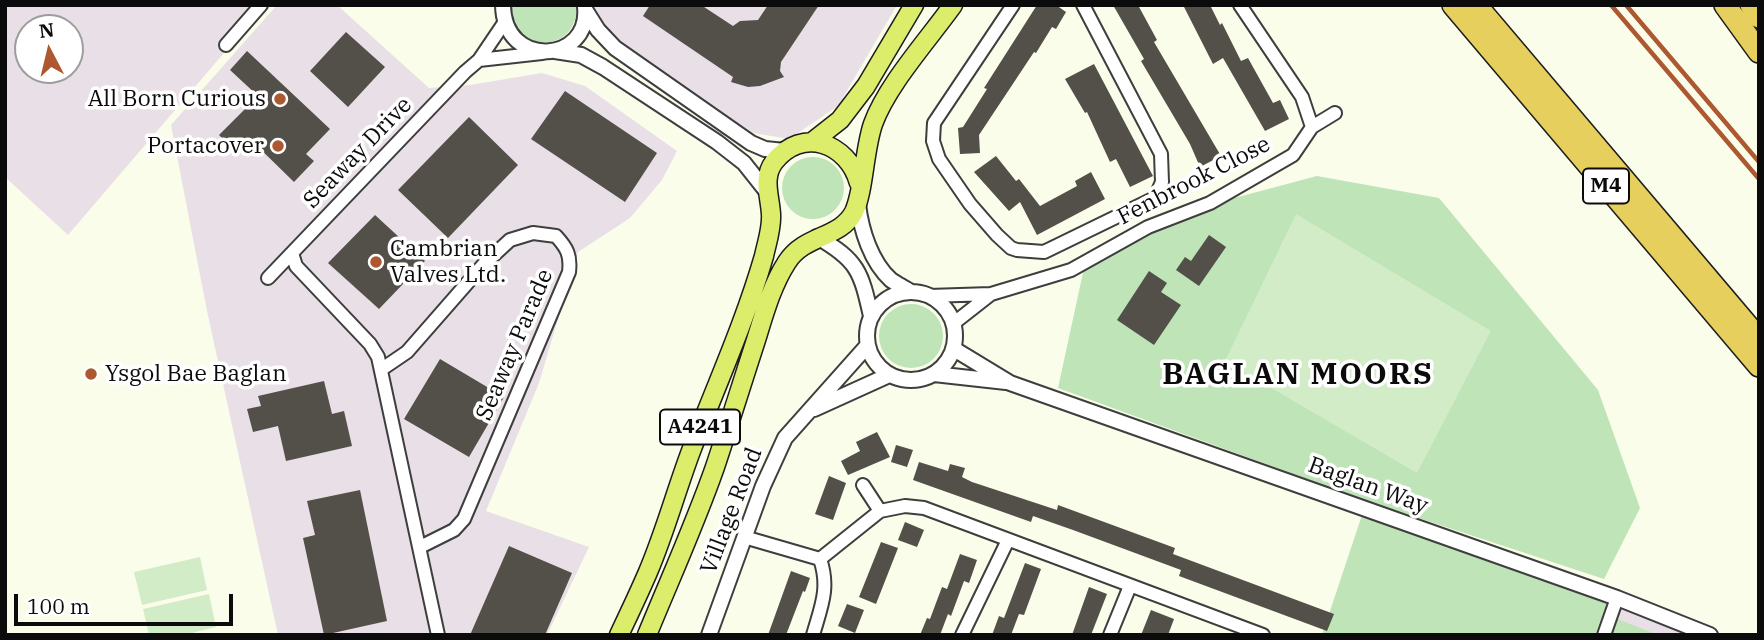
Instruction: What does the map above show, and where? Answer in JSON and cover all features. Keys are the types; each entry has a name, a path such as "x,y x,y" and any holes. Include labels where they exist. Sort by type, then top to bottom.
{"highway":[{"name":"M4","path":"1453,5 1759,366"},
{"name":"M4","path":"1476,5 1759,339"},
{"path":"1726,5 1759,52"},
{"path":"1751,5 1759,17"}],"main road":[{"path":"785,151 811,142 840,120 866,86 914,5"},
{"path":"859,195 866,148 874,122 883,104 953,5"},
{"path":"811,142 829,146 845,155 855,169 859,195"},
{"name":"A4241","path":"620,635 649,570 756,282 772,216 767,192 769,171 785,151"},
{"name":"A4241","path":"647,635 714,469 769,298 788,261 798,249 842,226 852,216 859,195"}],"street":[{"path":"226,45 261,5"},
{"name":"Fenbrook Close","path":"1013,5 934,123 933,141 939,159 970,204 997,234 1011,248 1044,252 1155,198 1162,182 1161,154 1083,5"},
{"path":"1240,5 1302,97 1312,127 1335,113"},
{"path":"479,60 549,52 568,46 578,36 584,24 586,8"},
{"path":"586,8 598,30 615,48 751,143 765,149 785,151"},
{"path":"502,13 512,38 525,48 581,55 603,66 717,142 744,163 767,192"},
{"name":"Seaway Drive","path":"268,278 479,60 502,13"},
{"name":"Fenbrook Close","path":"929,296 991,294 1071,270 1148,227 1210,203 1293,155 1312,127"},
{"path":"859,195 861,228 880,265 891,279 911,292"},
{"name":"Seaway Parade","path":"382,369 407,352 484,264 510,240 533,233 556,236 566,247 571,257 569,272 464,519 454,530 420,547"},
{"path":"817,237 852,260 863,285 871,316"},
{"path":"292,253 296,266 370,344 382,369 438,635"},
{"path":"911,292 940,302 954,323 954,349 949,359 934,374 912,381 889,375 879,368 867,346 866,331 871,316 887,298 898,293 911,292"},
{"name":"Fenbrook Close","path":"954,323 991,294"},
{"name":"Village Road","path":"709,635 763,486 785,438 867,346"},
{"name":"Baglan Way","path":"954,349 1010,383 1617,598 1710,635"},
{"name":"Baglan Way","path":"934,374 1010,383"},
{"name":"Village Road","path":"810,411 889,375"},
{"path":"863,485 880,510"},
{"path":"820,559 880,510 905,506 925,508 1258,634"},
{"path":"744,537 820,559"},
{"path":"962,635 1008,541"},
{"path":"813,635 825,594 825,575 820,559"},
{"path":"1110,635 1130,586"},
{"path":"1604,635 1617,598"}],"shaded area":[{"path":"5,5 265,5 68,235 5,177"},
{"path":"277,5 337,5 429,88 470,85 542,73 585,86 677,151 662,180 630,218 578,252 539,383 486,511 589,547 547,635 278,635 207,311 171,125"},
{"path":"551,5 897,5 838,106 789,139 754,133 615,48"},
{"path":"1617,598 1710,635 1608,635"}],"green space":[{"path":"512,5 576,5 574,21 568,33 557,40 545,43 533,40 522,33 515,22"},
{"path":"807,157 819,157 835,166 842,176 842,200 835,210 819,219 807,219 796,214 787,205 782,194 782,182 787,171 796,162"},
{"path":"1317,176 1439,198 1598,390 1640,508 1604,579 1367,501 1058,388 1084,268 1146,230 1208,205"},
{"path":"1296,214 1491,331 1417,473 1225,361"},
{"path":"905,304 917,304 934,313 941,324 941,348 934,359 917,368 905,368 893,363 884,354 879,342 879,330 884,318 893,309"},
{"path":"1362,515 1608,600 1595,635 1322,635"},
{"path":"200,557 207,590 142,605 134,572"},
{"path":"209,594 216,627 184,635 149,635 143,609"},
{"path":"1610,616 1658,635 1606,635"}],"building":[{"path":"650,5 701,5 733,26 740,21 758,20 768,5 819,5 781,62 780,71 784,77 760,86 748,87 731,82 733,77 643,16"},
{"path":"1037,5 1056,5 1066,12 1056,29 1052,27 1036,53 1034,52 979,135 980,153 960,154 958,128 963,127 987,89 984,88"},
{"path":"1113,5 1138,5 1157,40 1154,42 1221,156 1200,167"},
{"path":"1183,5 1210,5 1241,61 1248,58 1273,103 1280,100 1289,119 1265,131 1223,58 1213,64"},
{"path":"346,32 385,67 348,107 310,71"},
{"path":"247,51 330,129 306,154 314,161 294,182 250,139 237,153 219,135 258,96 230,70"},
{"path":"1094,64 1153,176 1130,187 1116,159 1110,162 1087,112 1085,113 1065,79"},
{"path":"565,91 657,153 625,202 531,139"},
{"path":"469,117 518,165 448,238 398,190"},
{"path":"996,156 1040,206 1077,186 1075,181 1091,172 1105,199 1037,235 1020,202 1009,211 974,172"},
{"name":"Cambrian Valves Ltd.","path":"375,215 425,261 379,309 328,263"},
{"path":"1209,235 1226,247 1199,286 1176,270 1185,257 1191,261"},
{"path":"1149,271 1167,283 1161,292 1181,305 1154,345 1117,320"},
{"path":"440,359 504,397 469,457 404,419"},
{"path":"324,381 332,414 344,411 352,446 286,461 278,426 253,432 247,409 261,406 258,396"},
{"path":"877,432 890,457 848,475 841,461 860,451 856,442"},
{"path":"896,445 913,450 907,467 891,462"},
{"path":"919,462 948,471 950,464 965,468 962,477 972,482 1057,510 1058,505 1175,548 1173,554 1334,614 1327,631 1179,576 1181,570 1073,530 1033,516 1031,522 913,480"},
{"path":"829,476 846,483 833,520 815,514"},
{"path":"360,490 387,621 324,635 303,538 315,535 307,501"},
{"path":"905,522 924,530 917,547 898,540"},
{"path":"881,542 898,548 876,604 859,597"},
{"path":"509,546 572,573 545,635 470,635"},
{"path":"960,554 977,560 969,583 964,581 951,616 948,614 940,635 920,635 927,618 930,619 942,587 947,589"},
{"path":"1025,563 1041,569 1024,615 1019,614 1011,635 992,635 999,616 1004,618"},
{"path":"791,571 810,578 805,592 803,591 786,635 768,635"},
{"path":"1089,587 1107,594 1091,635 1072,635"},
{"path":"847,604 864,610 855,633 838,626"},
{"path":"1151,610 1174,619 1168,635 1141,635"}],"railway":[{"path":"1611,5 1759,179"},
{"path":"1626,5 1759,162"}],"place":[{"name":"All Born Curious","path":"280,99"},
{"name":"Portacover","path":"278,146"},
{"name":"Cambrian Valves Ltd.","path":"376,262"},
{"name":"Ysgol Bae Baglan","path":"91,374"}],"district":[{"name":"BAGLAN MOORS","path":"1298,375"}]}
